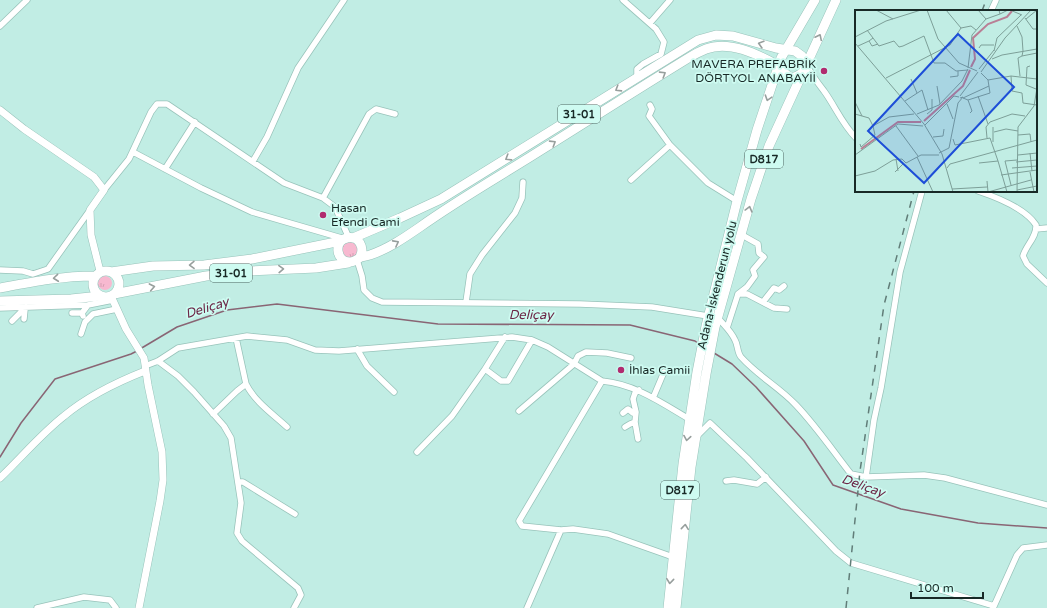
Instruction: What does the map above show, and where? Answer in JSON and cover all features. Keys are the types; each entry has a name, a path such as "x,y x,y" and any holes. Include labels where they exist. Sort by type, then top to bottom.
{"highway":[{"name":"Adana-İskenderun yolu","path":"701,373 708,316 737,201 757,130 781,58 815,0"},
{"name":"Adana-İskenderun yolu","path":"668,608 689,419 701,373 716,327 751,199 769,146 836,0"},
{"name":"31-01","path":"111,272 153,266 204,265 252,259 347,239 400,218 441,199 698,40 716,35 733,36 794,51 802,56 804,69 795,77 790,77 784,74 779,66 756,54 732,46 707,48 683,61 520,163 398,242 370,255 355,260 316,268 249,271 206,276 113,297"},
{"path":"347,239 356,240 362,246 362,254 355,260 342,259 338,252 338,248 347,239"},
{"path":"0,288 49,279 97,274 108,270 114,274 118,280 118,288 113,297 100,296 70,299 0,301"},
{"path":"97,274 93,280 93,287 100,296"},
{"name":"D817","path":"676,608 691,466 696,436 701,373"}],"street":[{"path":"0,26 27,0"},
{"path":"253,161 266,137 298,68 344,0"},
{"path":"623,0 656,29 664,42 661,54 642,64 636,69 637,77"},
{"path":"650,23 670,0"},
{"path":"991,10 996,0"},
{"path":"804,69 824,91 840,118 855,137"},
{"path":"0,270 23,271 33,274 48,269 104,190 129,159 151,112 157,104 167,104 284,183 323,198 335,207 347,239"},
{"path":"650,106 652,109 649,116 670,145 708,183 737,201"},
{"path":"323,198 369,114 376,109 395,114"},
{"path":"0,110 24,129 94,177 104,190"},
{"path":"165,169 195,122"},
{"path":"631,180 670,145"},
{"path":"133,152 201,188 252,212 347,239"},
{"path":"466,302 470,274 482,255 515,213 522,198 523,182"},
{"path":"866,476 898,280 922,192"},
{"path":"981,192 1021,211 1034,221 1036,229 1022,256 1027,264 1047,284"},
{"path":"90,210 91,235 97,274"},
{"path":"1036,229 1047,228"},
{"path":"727,328 738,294 747,287 755,276 753,270 764,257 759,253 758,244 742,235"},
{"path":"355,260 362,276 364,290 372,298 382,302 580,304 652,307 708,316"},
{"path":"763,302 774,288 779,290 784,286"},
{"path":"738,294 747,294 774,308 787,309"},
{"path":"0,308 88,305 113,297 117,309 131,337 144,358 162,452 163,480 139,608"},
{"path":"72,313 82,312 88,305"},
{"path":"24,319 25,308"},
{"path":"12,321 25,308"},
{"path":"81,334 85,322 93,314 117,309"},
{"path":"82,312 85,322"},
{"path":"718,318 736,341 739,354 747,364 757,374 796,404 818,430 851,474 866,476 924,475 945,478 1047,505"},
{"path":"0,478 64,416 98,393 145,369 178,348 247,336 287,340 315,350 339,351 505,337 532,340 548,347 602,380 639,390 689,419"},
{"path":"417,452 452,416 485,369 505,337"},
{"path":"236,338 246,384 257,400 287,427"},
{"path":"485,369 501,381 508,381 532,340"},
{"path":"357,349 367,366 394,392"},
{"path":"519,411 574,364 578,356 586,352 607,353 631,358"},
{"path":"158,361 189,387 224,426 231,438 240,503 237,533 242,541 298,588 301,595 294,608"},
{"path":"653,398 664,372"},
{"path":"602,380 519,521 522,526 561,530 573,529 608,534 673,557"},
{"path":"213,414 246,384"},
{"path":"638,439 635,422 636,412 633,399 635,393 639,390"},
{"path":"623,413 628,409 633,413 636,412"},
{"path":"625,427 635,422"},
{"path":"696,436 710,423 766,477 836,552 851,563 994,607 1017,555 1023,548 1047,545"},
{"path":"726,481 734,480 757,484 766,477"},
{"path":"238,482 243,482 295,514"},
{"path":"527,608 561,530"},
{"path":"37,608 84,597 110,600 116,608"}],"green space":[{"path":"350,242 357,247 358,250 353,257 350,258 343,253 342,250 347,243"},
{"path":"102,276 108,276 112,280 112,286 108,290 102,290 98,286 98,280"}],"waterway":[{"name":"Deliçay","path":"140,349 177,327 227,310 277,304 438,324 630,325 695,341 699,344"},
{"name":"Deliçay","path":"0,457 21,423 55,379 137,351"},
{"name":"Deliçay","path":"714,353 732,364 756,387 804,441 833,485 901,509 978,523 1047,528"}],"railway":[{"path":"982,10 986,0"},
{"path":"846,608 860,471 884,305 914,192"}],"place":[{"name":"MAVERA PREFABRİK DÖRTYOL ANABAYİİ","path":"824,71"},
{"name":"Hasan Efendi Cami","path":"323,215"},
{"name":"İhlas Camii","path":"621,370"}]}
